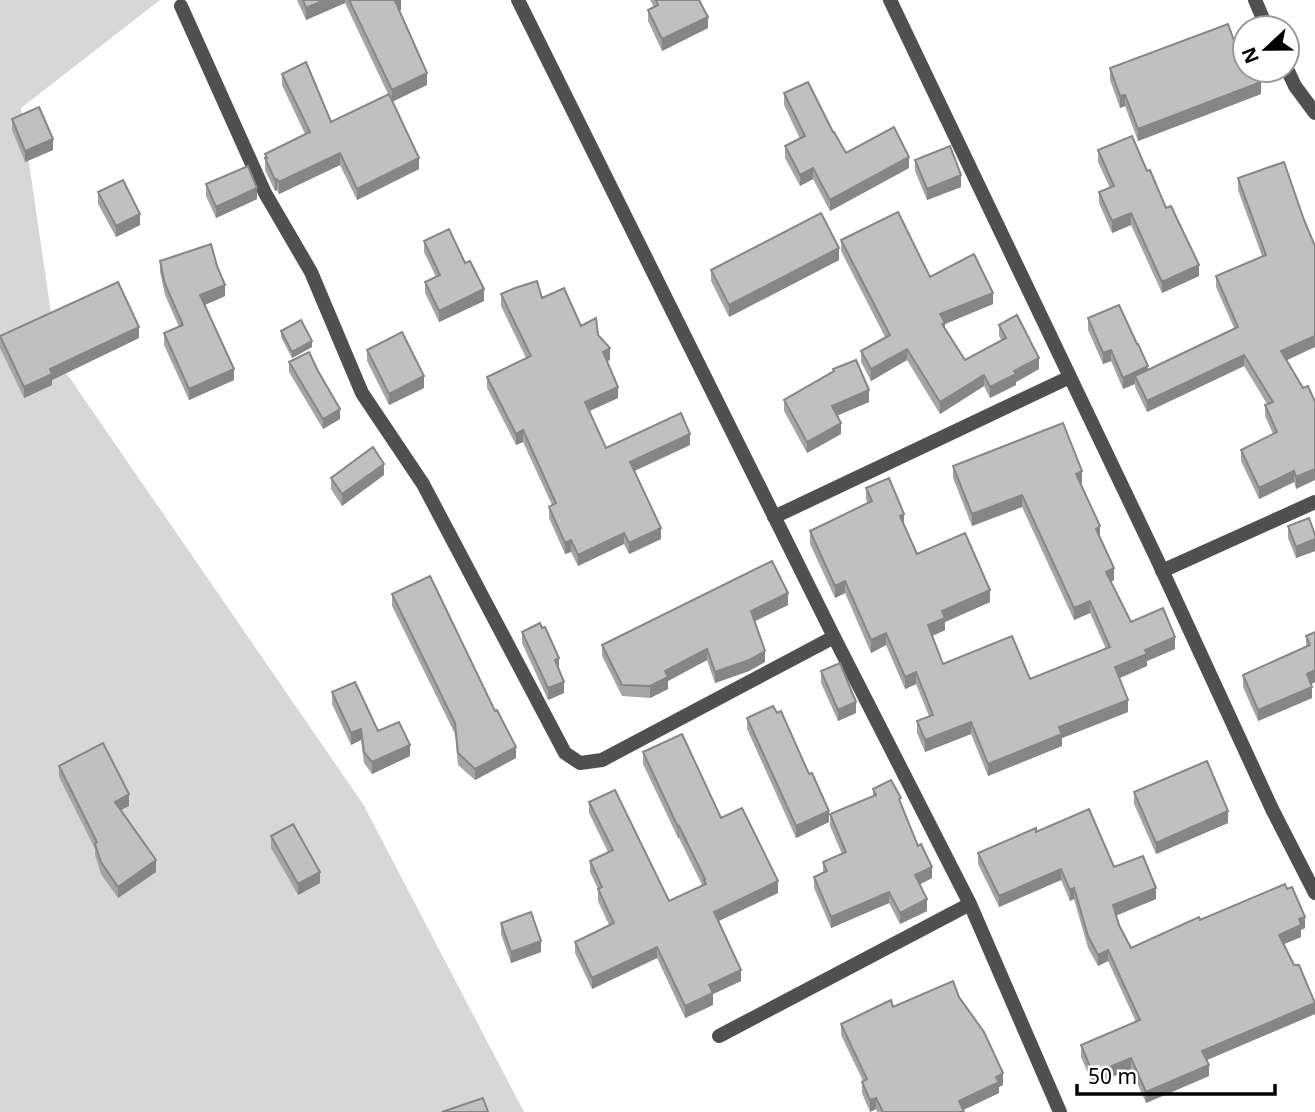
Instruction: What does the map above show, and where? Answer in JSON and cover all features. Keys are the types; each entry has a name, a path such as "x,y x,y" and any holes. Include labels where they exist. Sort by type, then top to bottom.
{"street":[{"path":"518,0 774,517 970,904 1060,1112"},
{"path":"890,0 1162,571 1272,809 1315,893"},
{"path":"181,6 265,193 311,272 362,393 423,484 565,753 580,763 602,760 834,637"},
{"path":"1295,84 1315,113"},
{"path":"774,517 1070,377"},
{"path":"1162,571 1315,502"},
{"path":"719,1036 970,904"}],"shaded area":[{"path":"0,0 160,0 21,108 58,361 363,804 524,1112 0,1112"}],"building":[{"path":"303,0 325,0 306,8"},
{"path":"349,0 397,0 395,1 427,73 392,90"},
{"path":"656,0 699,0 708,17 662,39 648,10 658,5"},
{"path":"1228,24 1231,32 1231,84 1256,84 1138,129 1125,95 1120,96 1110,68"},
{"path":"306,62 331,122 389,94 419,158 357,189 340,153 279,182 275,180 265,154 310,132 282,74"},
{"path":"808,82 846,153 894,127 909,157 830,200 813,168 800,175 785,146 805,136 784,93"},
{"path":"39,107 53,139 25,151 12,119"},
{"path":"1132,136 1166,208 1171,206 1199,265 1162,282 1131,213 1112,221 1099,192 1114,186 1098,150"},
{"path":"950,146 961,175 927,189 915,160"},
{"path":"1284,162 1315,246 1315,336 1281,351 1303,388 1308,386 1315,402 1315,469 1296,477 1294,471 1259,488 1241,450 1277,432 1265,405 1273,402 1244,355 1147,401 1135,376 1238,327 1216,276 1266,255 1238,178"},
{"path":"248,166 257,188 216,207 206,184"},
{"path":"123,180 140,214 116,226 98,192"},
{"path":"898,212 930,277 974,254 993,293 940,314 945,323 942,324 965,360 1006,338 999,325 1017,315 1039,358 990,387 984,375 940,402 907,349 871,369 861,351 890,335 841,240"},
{"path":"821,213 839,248 729,305 711,270"},
{"path":"449,229 465,263 470,261 484,289 439,311 425,282 440,275 424,241"},
{"path":"211,244 225,285 200,295 234,369 189,389 164,333 183,325 165,284 160,261"},
{"path":"537,281 542,298 564,288 581,326 596,318 598,335 610,348 603,352 618,387 585,402 606,448 681,413 690,434 630,462 661,528 629,543 624,533 578,555 571,540 565,543 549,507 556,503 523,430 516,434 487,377 531,356 501,294"},
{"path":"118,282 139,327 50,369 52,374 24,387 0,336"},
{"path":"1119,305 1148,366 1123,378 1111,350 1103,353 1088,318"},
{"path":"301,320 312,341 292,352 281,331"},
{"path":"402,332 424,376 389,394 367,350"},
{"path":"309,352 340,409 323,419 289,362"},
{"path":"856,360 869,390 832,406 841,423 807,442 784,400 834,371 833,369"},
{"path":"1063,423 1082,471 1076,474 1100,526 1096,529 1114,568 1106,572 1131,622 1163,608 1175,637 1145,650 1147,654 1115,667 1128,700 1059,727 1062,734 988,764 971,722 925,740 917,721 933,715 916,672 905,677 886,633 871,640 845,581 835,586 810,531 872,501 866,488 889,478 904,514 900,516 917,554 965,533 990,590 942,611 945,618 928,625 943,664 1012,636 1030,679 1110,647 1090,601 1074,608 1022,495 972,514 953,466"},
{"path":"373,447 384,464 342,494 331,478"},
{"path":"1309,518 1315,539 1296,547 1288,526"},
{"path":"772,561 788,593 751,611 765,651 749,660 715,672 707,649 665,671 668,677 650,686 622,685 602,645"},
{"path":"430,576 495,711 497,710 516,747 475,769 458,753 455,723 392,594"},
{"path":"540,623 542,628 545,627 559,658 555,660 564,682 548,688 522,632"},
{"path":"1315,632 1315,670 1307,674 1312,687 1258,710 1243,675 1310,645 1306,636"},
{"path":"840,663 856,702 838,710 821,671"},
{"path":"355,682 378,731 399,722 410,745 372,762 364,752 361,729 351,733 332,692"},
{"path":"773,706 777,713 781,711 829,811 796,826 747,718"},
{"path":"682,734 721,818 742,808 778,881 714,912 741,970 709,985 713,993 685,1006 657,947 592,978 575,942 614,923 598,889 602,887 590,861 613,850 589,802 615,790 669,901 706,884 643,752"},
{"path":"103,743 129,794 115,802 156,860 118,887 101,862 95,844 97,842 59,766"},
{"path":"1207,761 1228,811 1156,843 1134,792"},
{"path":"891,780 901,798 899,799 918,846 921,844 932,867 915,875 927,899 900,913 889,892 831,917 814,877 827,871 823,862 846,852 830,814 876,795 873,789"},
{"path":"1089,809 1114,867 1143,856 1156,888 1113,905 1119,925 1131,948 1199,917 1200,920 1285,884 1287,889 1292,887 1305,917 1299,919 1301,925 1279,935 1294,965 1299,965 1315,1003 1202,1051 1209,1065 1146,1092 1131,1058 1093,1074 1081,1045 1140,1020 1108,950 1098,955 1088,936 1074,888 1070,890 1061,869 999,896 978,853"},
{"path":"293,824 320,872 298,884 271,836"},
{"path":"531,912 541,941 511,952 501,923"},
{"path":"953,981 959,997 984,1032 1003,1073 996,1077 999,1082 959,1101 964,1112 883,1112 876,1098 870,1100 862,1082 867,1079 841,1024 891,1000 893,1007"},
{"path":"483,1098 488,1112 442,1112"}]}
